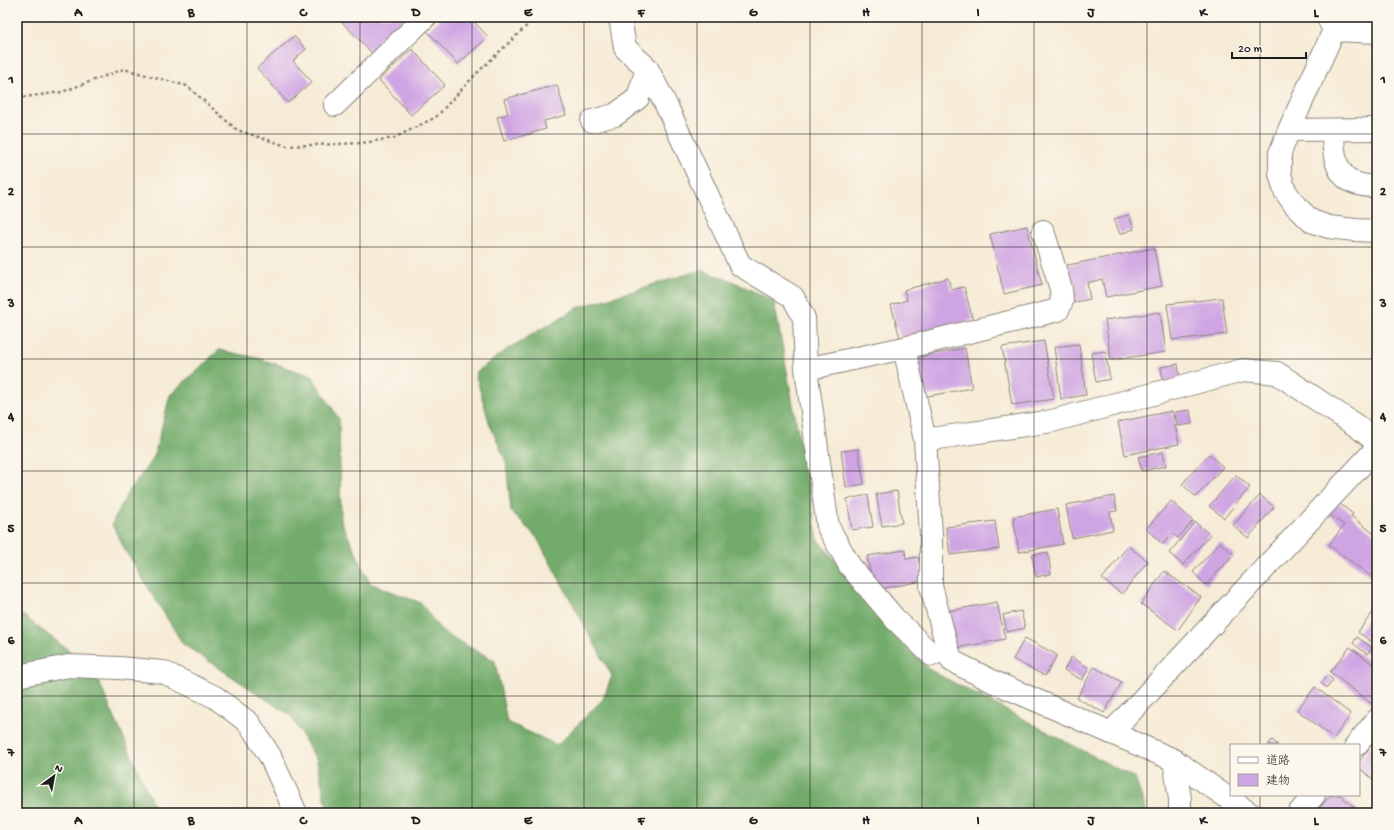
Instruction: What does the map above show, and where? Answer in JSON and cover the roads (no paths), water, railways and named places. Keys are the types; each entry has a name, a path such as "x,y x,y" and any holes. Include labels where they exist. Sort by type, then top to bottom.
{"street":[{"path":"335,105 425,17"},
{"path":"620,17 625,48 646,68 667,107 740,265 793,296 804,318 806,369 828,528 850,566 894,619 932,655 946,647"},
{"path":"1377,32 1334,21 1280,153 1280,174 1285,191 1295,205 1311,221 1329,227 1377,231"},
{"path":"592,121 616,115 638,98 646,68"},
{"path":"1289,130 1377,129"},
{"path":"1333,130 1333,154 1341,174 1355,184 1372,186 1377,185"},
{"path":"806,369 904,348 1058,310 1062,301 1060,290 1043,231"},
{"path":"904,348 926,440 931,534 931,586 946,647 952,661 994,682 1174,760 1249,813"},
{"path":"926,440 1052,421 1243,370 1277,373 1358,427 1377,442"},
{"path":"1111,732 1377,448"},
{"path":"17,676 69,666 163,672 215,697 249,723 270,756 296,813"},
{"path":"1357,744 1377,720"},
{"path":"1174,760 1180,799 1180,813"},
{"path":"1300,813 1313,796"}]}
